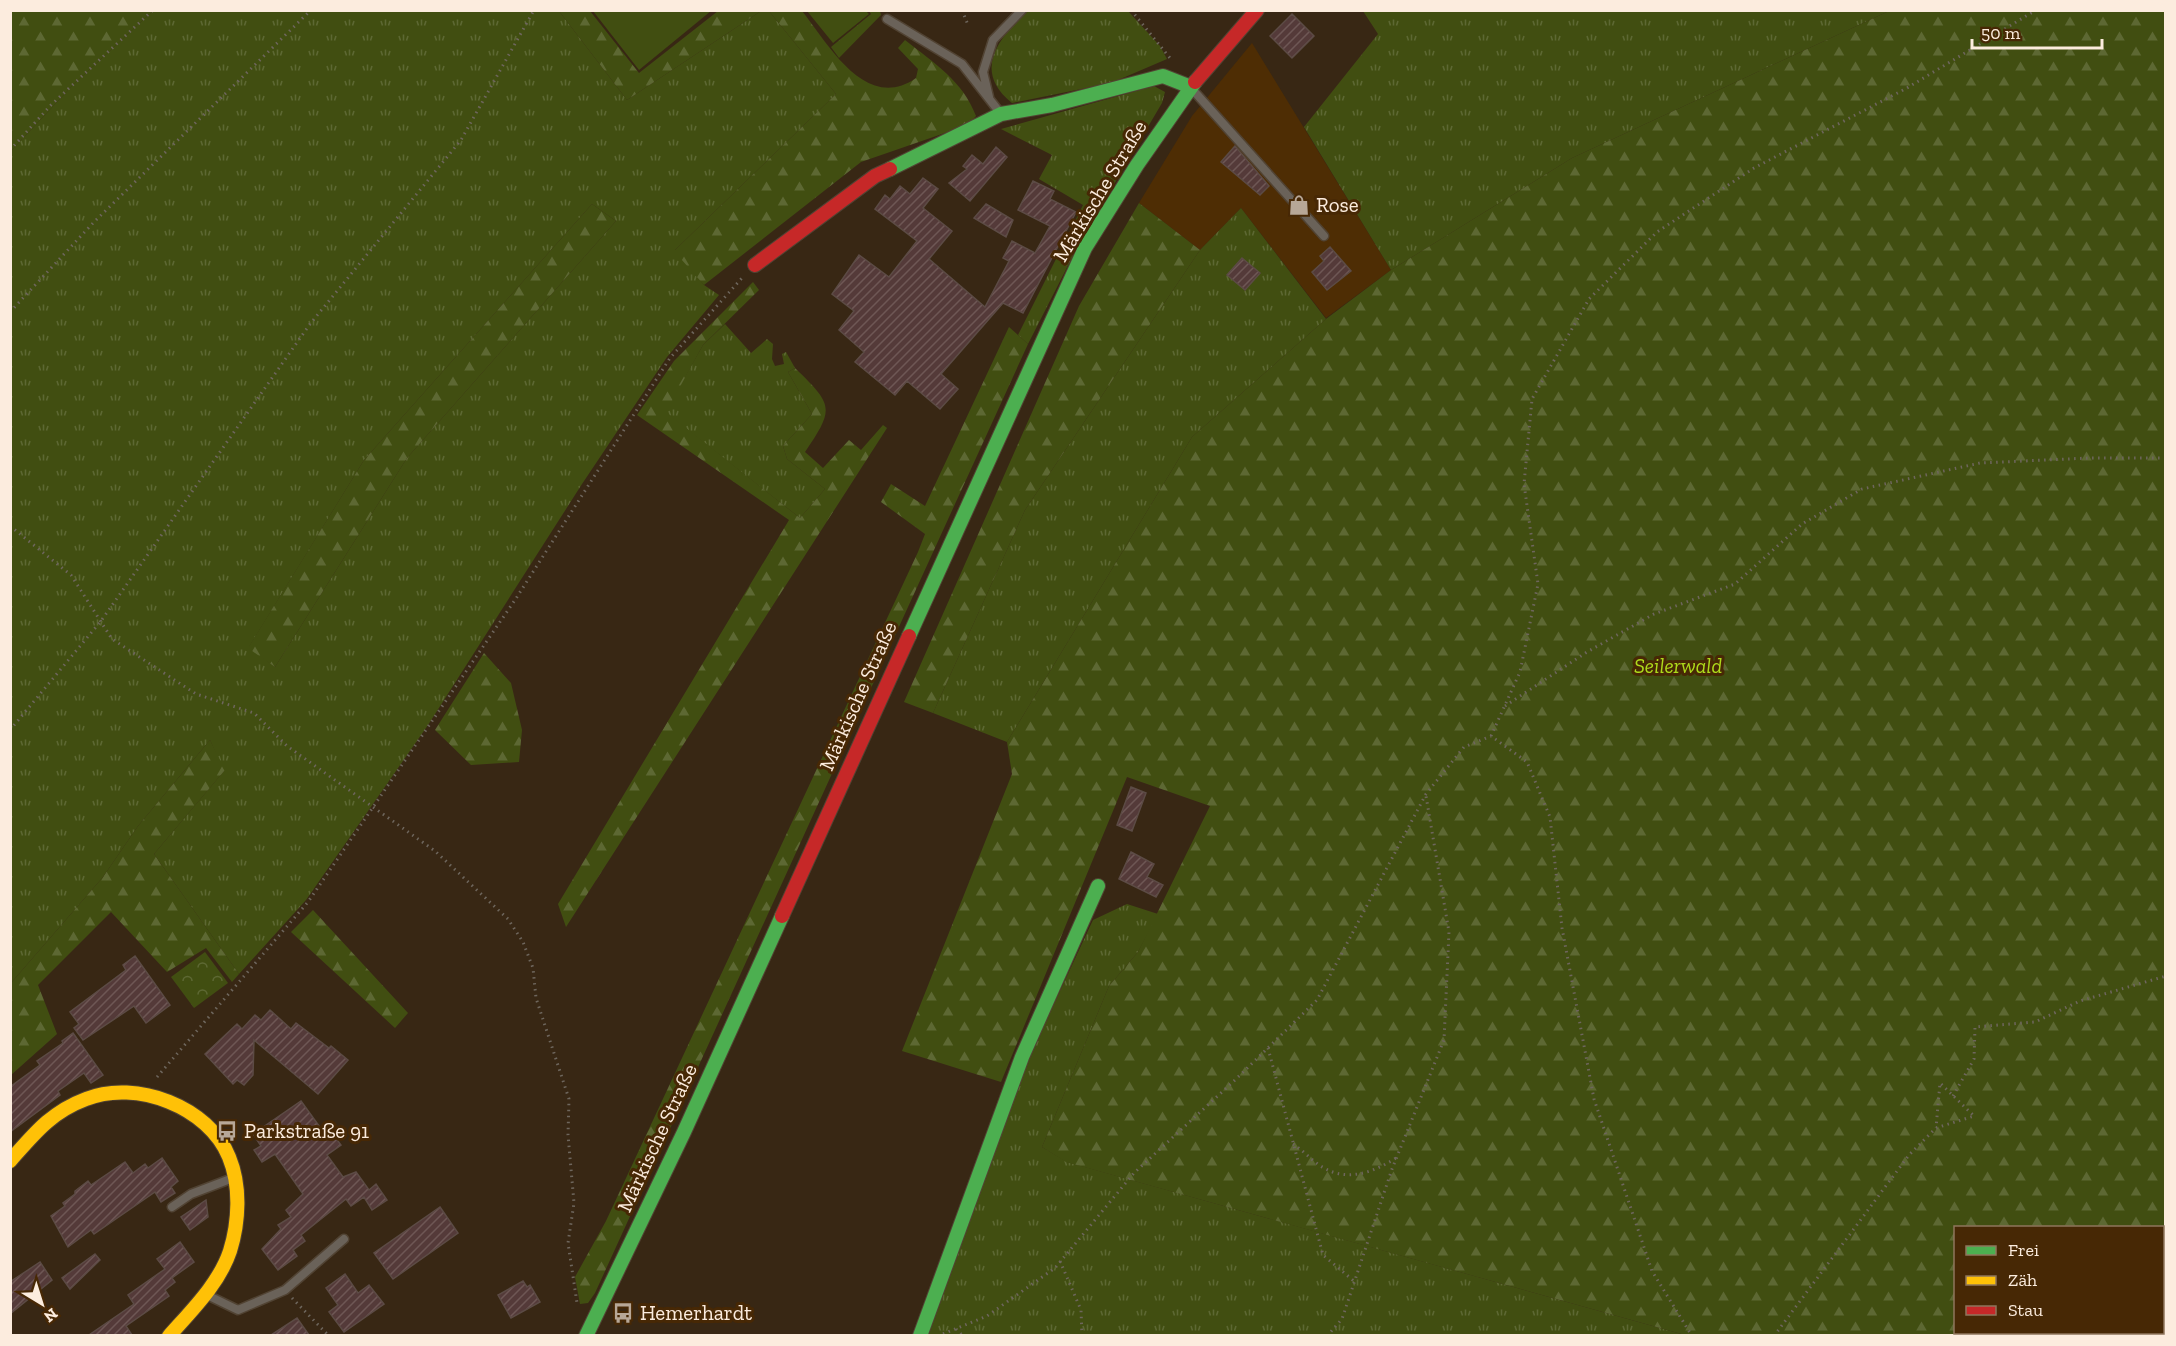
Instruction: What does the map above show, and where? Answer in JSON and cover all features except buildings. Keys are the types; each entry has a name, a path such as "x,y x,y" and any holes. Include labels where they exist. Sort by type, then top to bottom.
{"main road":[{"name":"Märkische Straße","path":"589,1330 684,1132 1084,248 1137,165 1191,87 1257,11"},
{"name":"Märkische Straße","path":"756,265 874,176 1001,114 1052,105 1163,76 1191,87"},
{"path":"920,1335 939,1290 1022,1057 1098,886"},
{"path":"10,1161 44,1122 71,1103 107,1091 144,1092 177,1104 207,1126 227,1152 236,1177 239,1198 237,1227 230,1253 204,1294 169,1335"}],"lane":[{"path":"990,103 982,72 993,40 1022,10"},
{"path":"887,19 962,64 990,103 1001,114"},
{"path":"1191,87 1324,236"},
{"path":"172,1207 191,1194 236,1177"},
{"path":"204,1294 237,1310 285,1290 344,1239"}],"path":[{"path":"10,150 51,105 153,10"},
{"path":"10,312 94,222 311,10"},
{"path":"10,730 101,621 310,324 461,140 534,10"},
{"path":"962,10 968,25"},
{"path":"1131,10 1172,61"},
{"path":"940,1335 987,1316 1055,1268 1134,1173 1317,1000 1426,794 1464,747 1491,736 1521,672 1538,584 1524,484 1532,399 1589,299 1657,232 1754,168 1907,88 2036,10"},
{"path":"144,1092 308,902 375,809 522,590 670,358 726,293 756,265"},
{"path":"1504,706 1587,652 1654,614 1735,584 1802,524 1862,489 1980,463 2089,458 2166,458"},
{"path":"10,526 71,574 112,639 196,694 254,713 287,746 435,851 508,919 523,942 533,968 536,998 569,1099 568,1135 574,1203 568,1243 578,1306 589,1330"},
{"path":"1491,736 1527,762 1550,817 1562,928 1594,1099 1652,1271 1692,1335"},
{"path":"1328,1335 1342,1319 1397,1157 1444,1040 1449,932 1426,794"},
{"path":"1953,1096 1974,1059 1975,1027 2035,1022 2080,1001 2166,975"},
{"path":"1268,1048 1323,1256 1355,1282"},
{"path":"1774,1335 1909,1155 1936,1128 1974,1116 1940,1083 1936,1128"},
{"path":"1293,1144 1324,1168 1349,1176 1375,1171 1397,1157"},
{"path":"1060,1261 1071,1282 1081,1310 1082,1335"},
{"path":"285,1290 329,1335"},
{"path":"956,1329 963,1335"}],"shaded area":[{"path":"1252,43 1391,270 1326,318 1241,208 1200,250 1139,203 1192,116"}],"green space":[{"path":"11,10 153,11 74,84 11,151"},
{"path":"153,11 559,11 627,100 761,11 769,11 836,94 675,250 704,285 719,295 667,357 582,484 428,725 306,900 239,974 154,854 224,771 210,740 138,826 103,877 11,983 11,151 74,84","holes":["592,204 616,221 407,458 275,667 249,647 364,460"]},
{"path":"559,11 590,11 639,73 718,11 761,11 627,100"},
{"path":"593,11 711,11 639,70"},
{"path":"769,11 802,11 824,41 850,70 865,81 881,87 898,87 916,78 918,69 898,48 905,40 947,73 963,93 976,116 968,125 861,162 704,285 674,251 836,94"},
{"path":"807,11 866,11 869,14 833,43"},
{"path":"869,11 880,11 881,15 839,58 831,47 871,14"},
{"path":"1028,11 1128,11 1160,46 1167,59 1111,83 1012,103 1000,91 993,79 994,55 1007,32"},
{"path":"1363,11 1889,11 1572,158 1391,270 1304,127 1378,34"},
{"name":"Seilerwald","path":"1889,11 2165,11 2165,1335 1685,1335 1066,1162 1042,1147 1109,986 1138,952 1210,806 1127,777 1001,1082 902,1051 1012,774 1007,742 1192,437 1326,319 1391,270 1572,158"},
{"path":"1154,86 1165,92 1162,103 1080,242 1028,344 1018,335 1083,205 1039,179 1052,155 1001,129"},
{"path":"1139,203 1200,250 1025,510 933,713 904,702 1079,306"},
{"path":"592,204 616,221 407,458 275,667 248,648 364,460"},
{"path":"1241,208 1326,319 1192,437 1007,742 933,713 1025,510 1200,250"},
{"path":"753,282 759,290 703,345 666,412 800,518 825,489 787,459 783,446 812,414 788,372 795,368 817,391 826,407 821,426 805,452 823,468 849,440 861,450 883,425 887,428 566,927 558,904 789,520 637,415 674,361"},
{"path":"725,324 751,353 767,339 773,344 772,359 775,366 784,364 782,354 786,352 795,368 788,372 812,414 783,446 787,459 825,489 800,518 665,412 703,345"},
{"path":"1009,327 1028,344 595,1293 588,1303 580,1304 575,1277 606,1221 925,534 881,502 891,484 925,506"},
{"path":"484,653 511,683 522,730 519,762 471,765 435,730"},
{"path":"210,740 225,770 154,854 239,974 232,982 206,948 167,972 111,912 38,985 57,1034 11,1075 11,983 103,877 138,826"},
{"path":"1127,904 1158,914 1138,952 1109,986 1042,1147 1067,1162 1685,1335 928,1336 1031,1053 1093,920"},
{"path":"313,910 408,1013 395,1028 291,932"},
{"path":"205,952 228,983 194,1008 171,977"}],"traffic: fast":[{"path":"890,169 1001,114 1052,105 1163,76 1191,87"},
{"path":"909,636 1085,248 1137,165 1195,82"},
{"path":"920,1336 1022,1057 1098,886"},
{"path":"586,1336 684,1132 782,916"}],"traffic: slow":[{"path":"10,1161 35,1133 63,1110 86,1099 106,1094 148,1095 169,1102 188,1111 219,1139 233,1168 237,1192 237,1216 233,1240 225,1263 212,1286 169,1336"}],"traffic: jam":[{"path":"1195,82 1257,10"},
{"path":"755,265 875,176 890,169"},
{"path":"782,916 909,636"}],"place":[{"name":"Rose","path":"1299,205"},
{"name":"Parkstraße 91","path":"227,1131"},
{"name":"Hemerhardt","path":"623,1313"}]}
